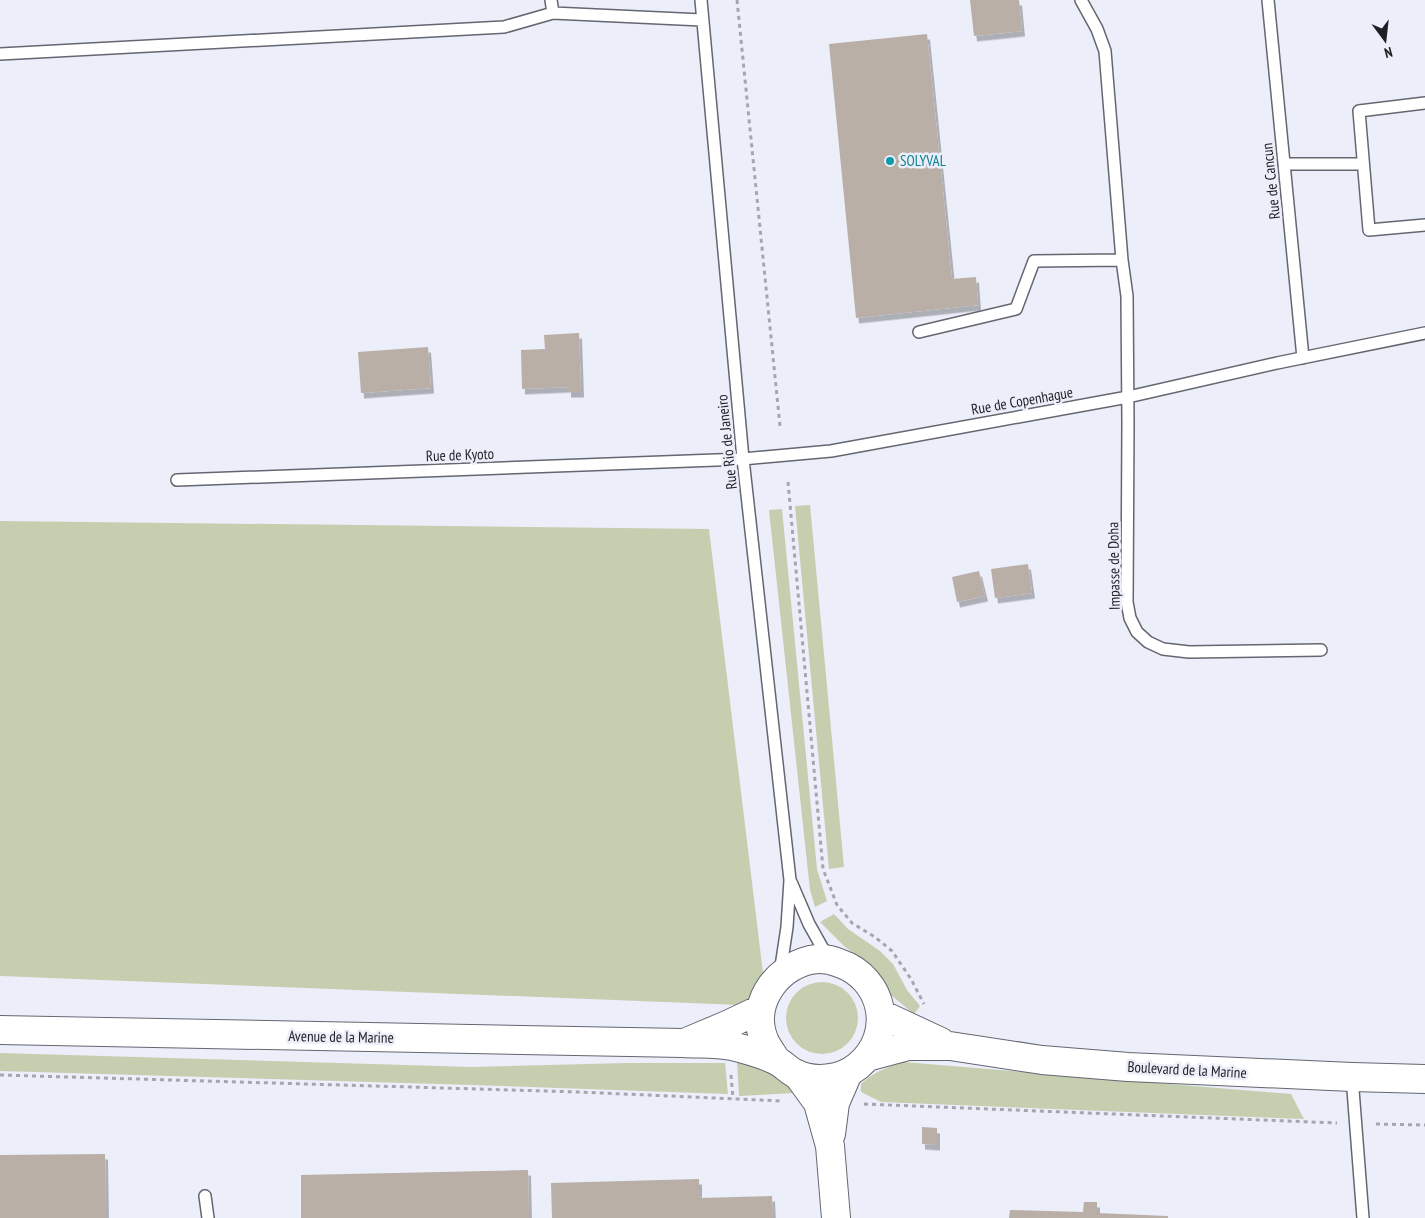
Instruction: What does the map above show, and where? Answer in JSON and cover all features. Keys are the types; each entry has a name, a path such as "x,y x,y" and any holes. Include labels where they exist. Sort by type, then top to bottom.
{"main road":[{"path":"826,1103 876,1044 880,1030 881,1014 878,998 865,978 849,966 829,959 795,964 779,975 768,992 761,1009 761,1025 765,1042 787,1067 826,1103 836,1218"},
{"name":"Avenue de la Marine","path":"683,1043 761,1009"},
{"path":"881,1014 950,1046"},
{"name":"Avenue de la Marine","path":"0,1030 683,1043 732,1046 787,1067"},
{"path":"787,1067 814,1079 832,1078 858,1065 908,1046 950,1046"},
{"name":"Boulevard de la Marine","path":"950,1046 1042,1060 1128,1067 1425,1079"}],"lane":[{"path":"550,0 553,13"},
{"name":"Rue Rio de Janeiro","path":"700,0 743,459 790,880 787,927 779,975"},
{"name":"Impasse de Doha","path":"1081,0 1097,29 1105,51 1122,260 1127,296 1127,602 1130,618 1137,632 1148,642 1163,649 1189,652 1321,650"},
{"name":"Rue de Cancun","path":"1268,0 1303,358"},
{"path":"0,54 504,27 553,13 702,20"},
{"path":"1425,103 1359,111 1369,230 1425,225"},
{"path":"1284,164 1363,164"},
{"path":"919,332 1016,309 1034,261 1122,260"},
{"name":"Rue de Copenhague","path":"743,459 831,451 1128,397 1277,363 1425,333"},
{"name":"Rue de Kyoto","path":"178,480 743,459"},
{"name":"Rue Rio de Janeiro","path":"790,880 809,924 829,959"},
{"path":"1352,1077 1363,1218"},
{"path":"205,1196 208,1218"}],"path":[{"path":"737,0 780,426"},
{"path":"788,482 823,869 837,905 852,923 875,937 892,951 911,979 926,1009"},
{"path":"731,1072 733,1099"},
{"path":"0,1075 579,1092 1356,1124 1425,1125"}],"green space":[{"path":"810,505 844,867 829,869 795,506"},
{"path":"782,509 817,869 827,901 815,907 810,890 769,510"},
{"path":"0,521 709,529 767,1006 0,976"},
{"path":"834,914 848,929 880,951 893,964 907,990 920,1006 914,1014 892,996 877,974 844,946 820,922"},
{"path":"822,982 836,985 848,992 855,1004 858,1018 855,1032 848,1044 836,1051 822,1054 808,1051 796,1044 789,1032 786,1018 789,1004 796,992 808,985"},
{"path":"0,1053 472,1067 626,1063 725,1063 728,1094 0,1071"},
{"path":"737,1062 753,1064 791,1087 794,1093 739,1096"},
{"path":"904,1062 1291,1094 1304,1119 881,1102 861,1092 861,1084 871,1076"}],"building":[{"path":"970,0 1019,0 1022,31 974,36"},
{"name":"SOLYVAL","path":"927,34 952,279 976,277 978,305 856,318 829,44"},
{"path":"579,333 581,392 568,392 568,387 522,389 521,350 545,349 544,335"},
{"path":"428,347 431,388 361,393 358,352"},
{"path":"1028,564 1032,593 995,598 991,569"},
{"path":"979,571 985,596 957,602 952,577"},
{"path":"922,1127 937,1128 937,1145 922,1144"},
{"path":"105,1154 106,1218 0,1218 0,1155"},
{"path":"528,1170 529,1218 301,1218 301,1175"},
{"path":"699,1179 699,1198 772,1196 773,1218 552,1218 551,1183"},
{"path":"1084,1202 1097,1202 1097,1213 1168,1216 1168,1218 1009,1218 1010,1210 1083,1212"}],"place":[{"name":"SOLYVAL","path":"890,161"}]}
